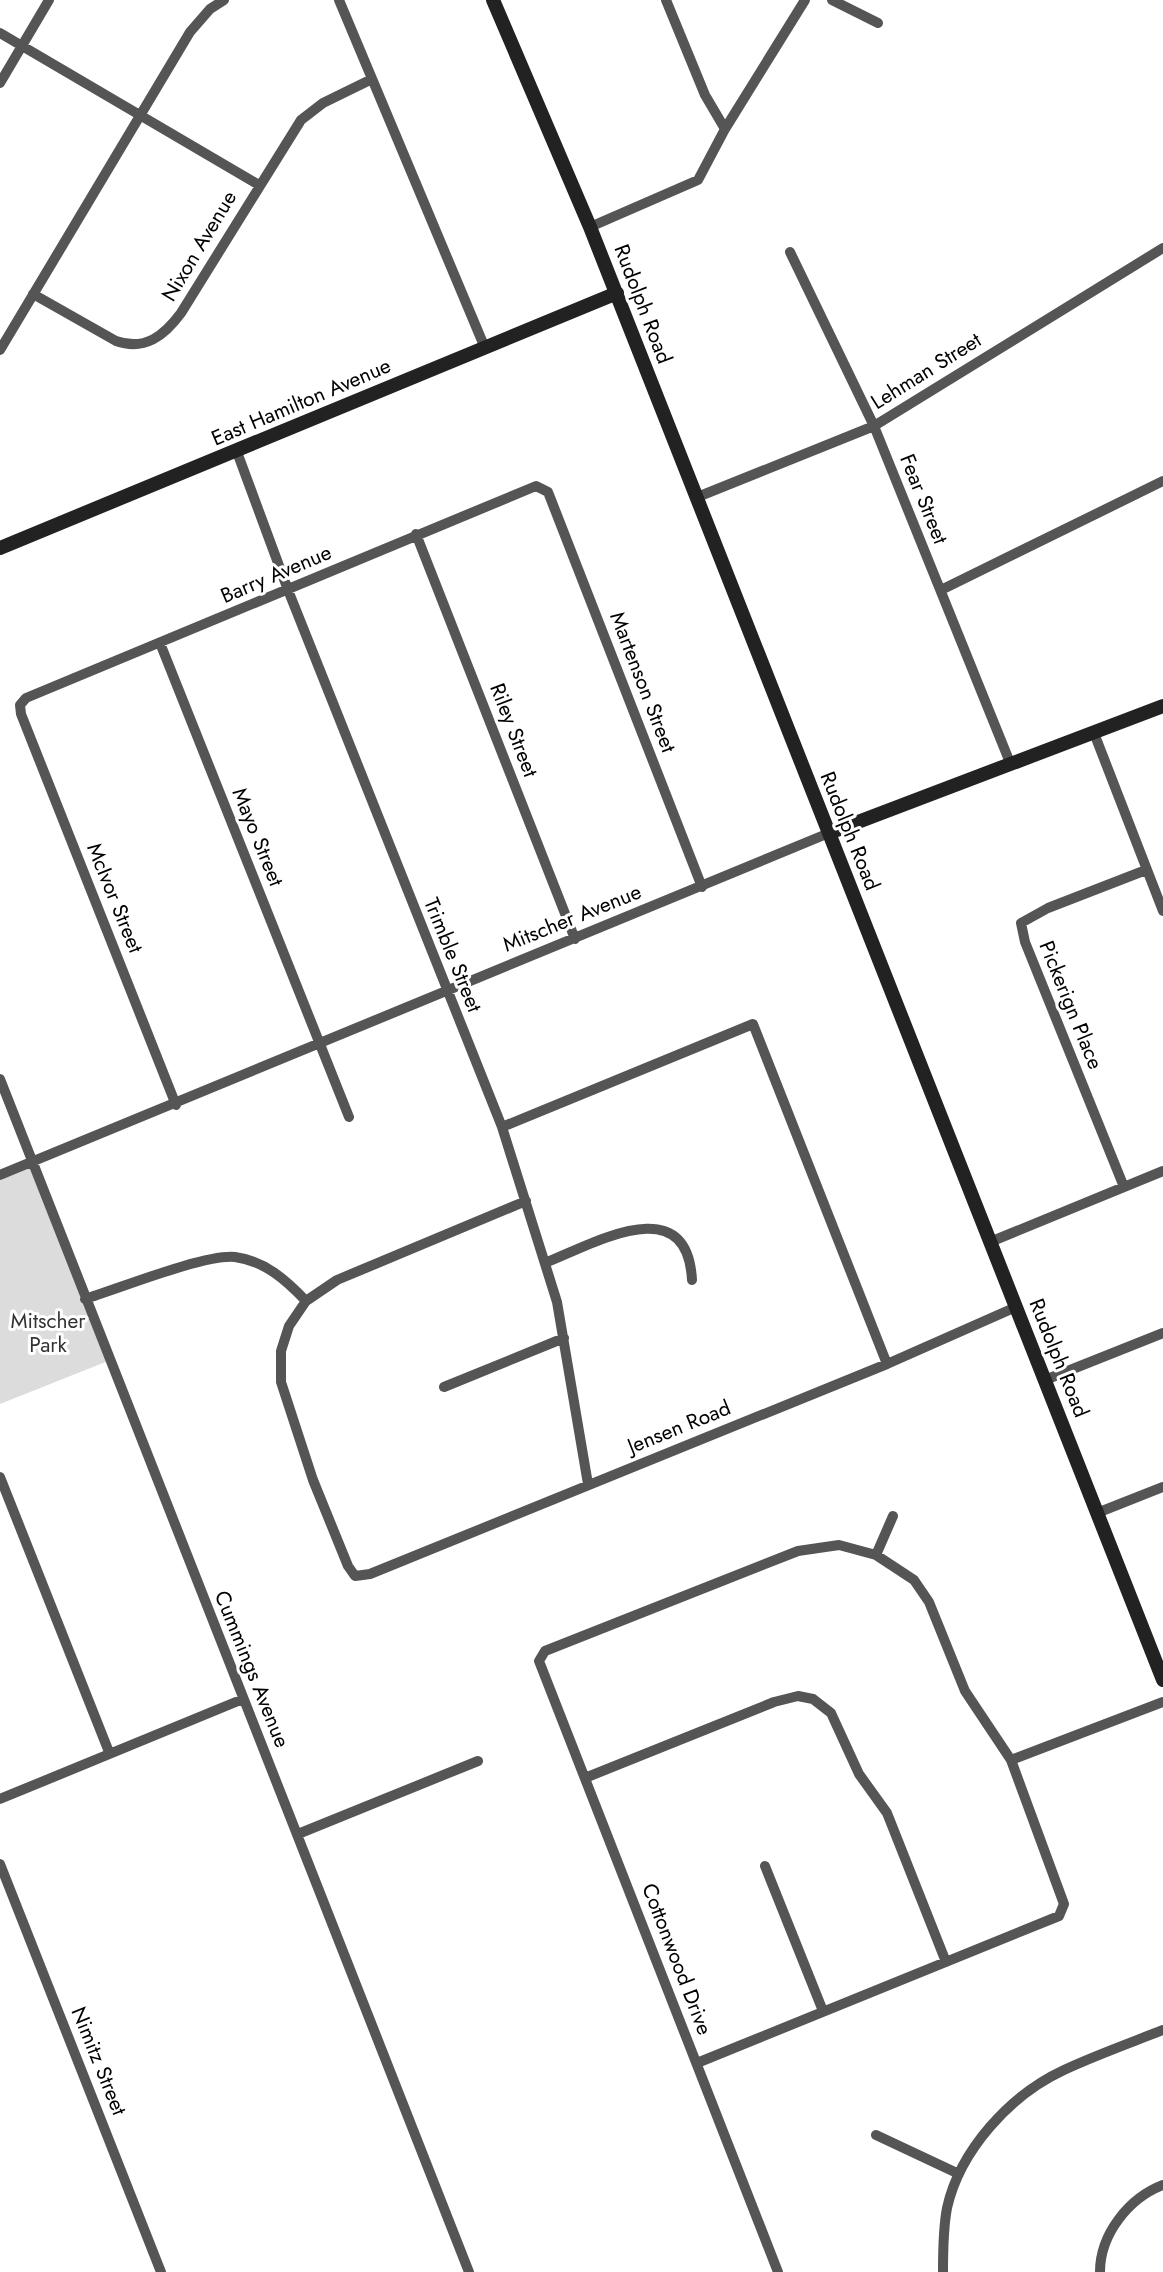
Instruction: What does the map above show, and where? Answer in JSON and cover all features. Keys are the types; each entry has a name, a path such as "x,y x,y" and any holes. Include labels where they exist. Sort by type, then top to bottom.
{"street":[{"path":"0,83 49,0"},
{"path":"0,350 190,32 210,9 223,0"},
{"path":"339,0 370,80 485,348"},
{"name":"Rudolph Road","path":"493,0 617,293 695,498 1163,1680"},
{"path":"666,0 705,95 725,129"},
{"path":"590,227 698,180 725,129 805,0"},
{"path":"832,0 878,23"},
{"path":"0,33 259,185"},
{"name":"Nixon Avenue","path":"33,294 116,341 130,346 159,338 181,313 301,120 323,103 370,80"},
{"name":"Lehman Street","path":"695,498 874,426 1163,248"},
{"name":"Fear Street","path":"790,252 874,426 1011,765"},
{"name":"East Hamilton Avenue","path":"0,548 617,293"},
{"name":"Trimble Street","path":"237,452 288,590 502,1127 547,1262 564,1338 588,1484"},
{"path":"941,590 1163,481"},
{"name":"Barry Avenue","path":"20,705 26,698 416,534 536,486 548,492"},
{"name":"Martenson Street","path":"548,492 702,887"},
{"name":"Riley Street","path":"416,534 575,939"},
{"name":"Mayo Street","path":"160,643 349,1117"},
{"name":"McIvor Street","path":"20,705 21,714 176,1105"},
{"name":"Mitscher Avenue","path":"0,1175 176,1105 829,833 1163,706"},
{"path":"1094,733 1163,911"},
{"name":"Pickerign Place","path":"1124,1186 1025,942 1021,923 1048,908 1146,870"},
{"path":"502,1127 753,1024 887,1364"},
{"name":"Cummings Avenue","path":"0,1079 469,2272"},
{"path":"990,1242 1163,1171"},
{"path":"85,1299 200,1262 233,1257 256,1263 282,1276 306,1301 337,1280 526,1201"},
{"path":"547,1262 631,1230 650,1227 675,1236 685,1248 692,1280"},
{"name":"Jensen Road","path":"306,1301 289,1326 281,1351 281,1382 313,1479 348,1566 355,1576 370,1574 887,1364 1016,1307"},
{"path":"1045,1380 1163,1333"},
{"path":"444,1387 564,1338"},
{"path":"0,1477 109,1752"},
{"path":"1097,1513 1163,1487"},
{"path":"697,2063 1059,1916 1065,1904 1011,1760 965,1692 929,1602 914,1580 876,1555 893,1516"},
{"name":"Cottonwood Drive","path":"778,2272 539,1661 545,1651 798,1551 839,1545 876,1555"},
{"path":"585,1778 774,1702 798,1696 813,1699 831,1713 859,1774 887,1813 946,1962"},
{"path":"0,1799 243,1699"},
{"path":"1011,1760 1163,1702"},
{"path":"298,1834 478,1761"},
{"name":"Nimitz Street","path":"0,1864 162,2272"},
{"path":"765,1866 823,2011"},
{"path":"943,2272 947,2208 959,2174 984,2134 1020,2098 1062,2071 1163,2030"},
{"path":"876,2135 959,2174"},
{"path":"1100,2272 1100,2261 1110,2233 1128,2207 1163,2185"}],"green space":[{"name":"Mitscher Park","path":"33,1162 108,1361 0,1404 0,1175"}]}
